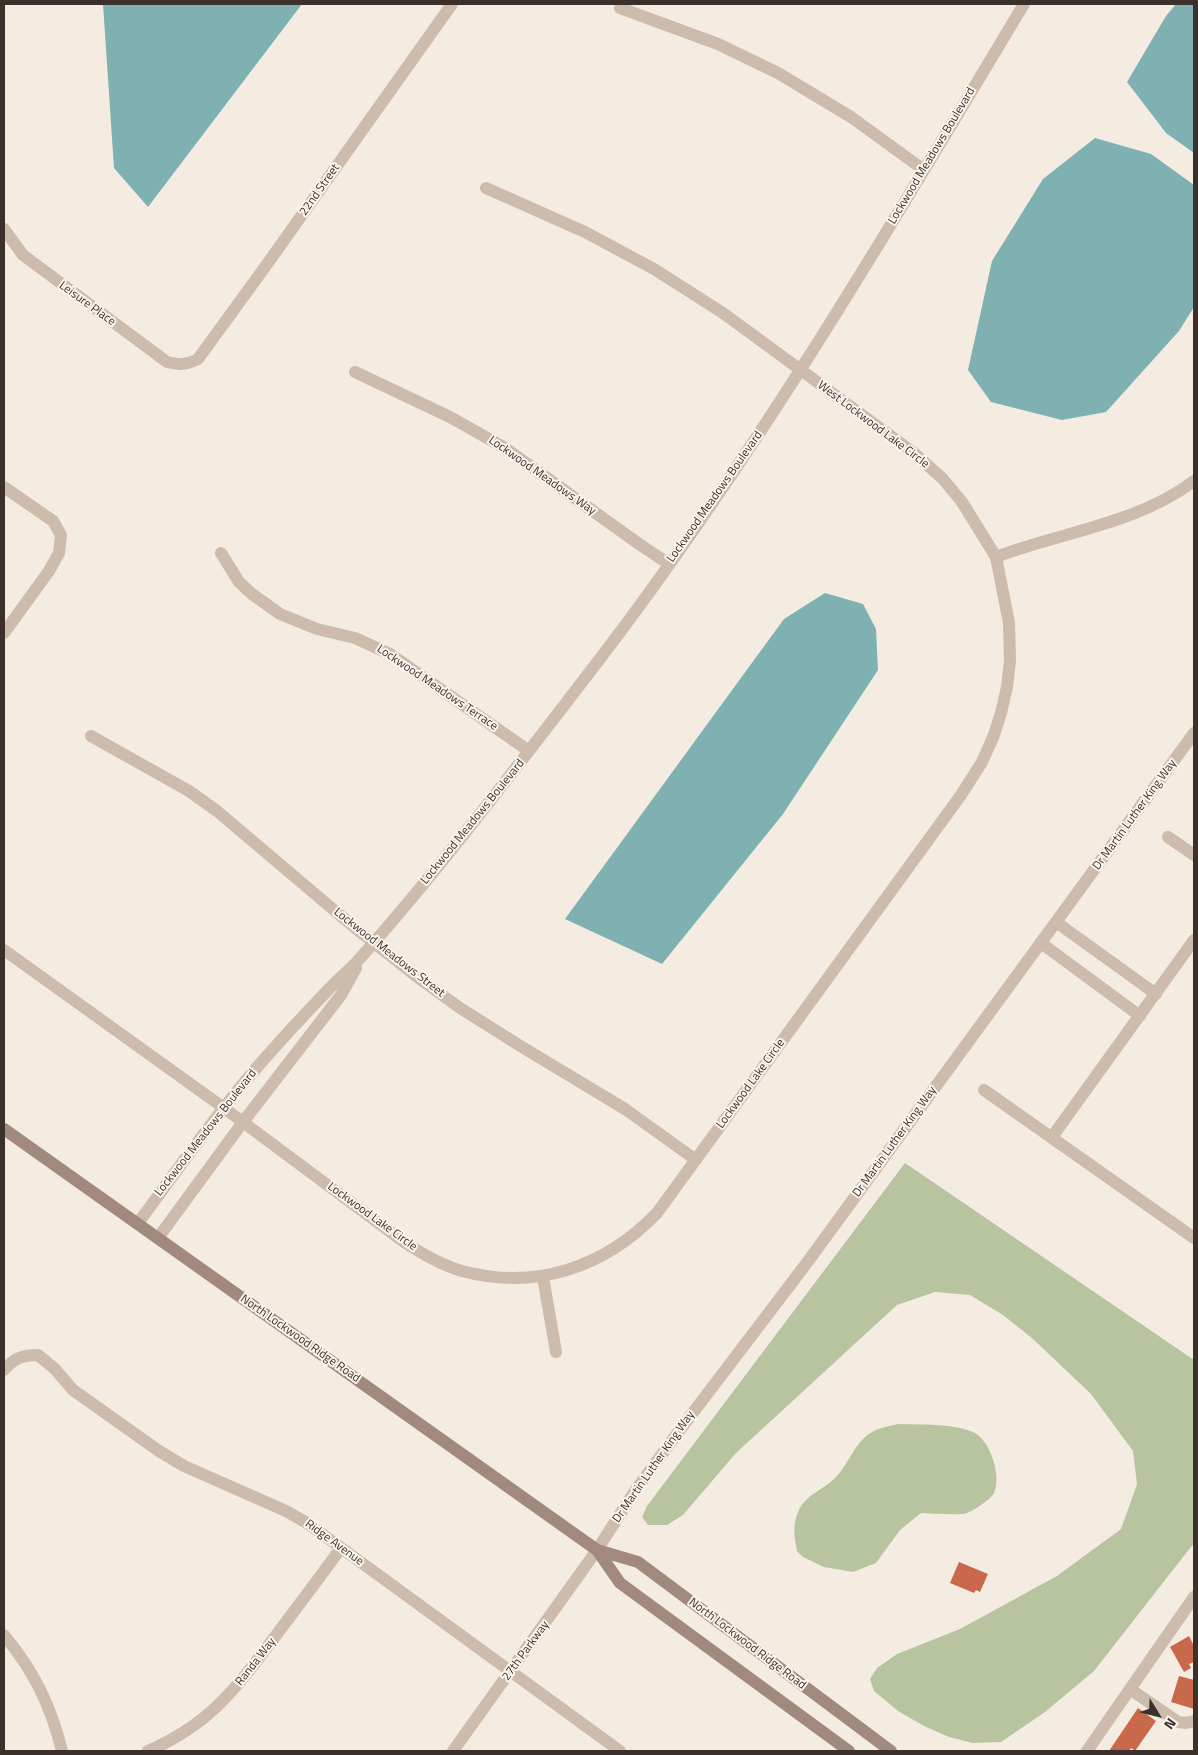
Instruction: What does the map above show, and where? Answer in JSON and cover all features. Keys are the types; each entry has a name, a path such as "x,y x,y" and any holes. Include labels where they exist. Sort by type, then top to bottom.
{"main road":[{"name":"North Lockwood Ridge Road","path":"4,1129 597,1550 638,1562 891,1751"},
{"name":"North Lockwood Ridge Road","path":"597,1550 620,1583 849,1751"}],"street":[{"name":"22nd Street","path":"180,365 198,359 452,4"},
{"name":"Lockwood Meadows Boulevard","path":"138,1223 224,1108 255,1070 312,1007 360,959 459,842 602,656 669,564 737,466 800,370 1024,4"},
{"path":"620,8 718,44 778,73 851,117 924,170"},
{"name":"West Lockwood Lake Circle","path":"486,188 585,232 654,269 723,314 914,453 943,479 967,509 996,557 1009,623 1010,641 1007,687 994,735 982,762 930,838"},
{"name":"Leisure Place","path":"4,229 23,255 44,272 167,362 180,365"},
{"name":"Lockwood Meadows Way","path":"355,372 450,416 505,448 669,564"},
{"path":"996,557 1023,546 1136,514 1166,500 1194,481"},
{"path":"4,488 53,521 61,535 59,553 49,571 4,634"},
{"name":"Lockwood Meadows Terrace","path":"221,553 239,582 280,614 317,629 355,638 390,654 529,751"},
{"name":"Dr Martin Luther King Way","path":"597,1550 635,1491 806,1264 1194,733"},
{"name":"Lockwood Meadows Street","path":"91,736 189,791 217,811 374,943 460,1008 625,1109 696,1160"},
{"path":"1168,837 1194,856"},
{"name":"Lockwood Lake Circle","path":"4,950 224,1108 404,1242 432,1259 462,1270 493,1277 543,1277 576,1268 605,1255 627,1241 657,1213 930,838"},
{"path":"1056,922 1156,994"},
{"path":"1052,1138 1194,940"},
{"path":"1040,944 1140,1016"},
{"name":"Lockwood Meadows Boulevard","path":"158,1238 243,1122 342,995 360,959"},
{"path":"984,1090 1193,1234"},
{"path":"543,1277 556,1352"},
{"name":"Ridge Avenue","path":"4,1370 20,1356 38,1355 51,1365 73,1390 159,1451 184,1466 286,1511 307,1523 620,1751"},
{"name":"Randa Way","path":"148,1751 185,1733 221,1704 247,1674 341,1548"},
{"name":"27th Parkway","path":"453,1751 597,1550"},
{"path":"1087,1751 1194,1597"},
{"path":"4,1635 25,1662 43,1695 52,1715 62,1751"},
{"path":"1130,1689 1178,1722 1194,1721"}],"green space":[{"path":"905,1163 1194,1360 1194,1543 1094,1671 1045,1712 1001,1742 973,1743 949,1737 924,1726 898,1711 874,1691 870,1679 877,1668 897,1654 960,1629 1057,1576 1121,1529 1137,1484 1133,1451 1091,1394 1033,1339 1003,1315 970,1295 935,1292 897,1305 736,1453 683,1515 667,1525 648,1525 642,1517 647,1506"},
{"path":"898,1424 955,1427 973,1432 979,1436 985,1442 993,1459 996,1486 992,1496 973,1510 963,1514 921,1513 900,1530 876,1563 853,1572 824,1567 803,1557 797,1551 794,1530 795,1521 802,1505 829,1484 843,1468 860,1442 878,1429"}],"water":[{"path":"103,4 302,4 148,207 114,168"},
{"path":"1176,4 1194,4 1194,153 1166,133 1127,82 1166,16"},
{"path":"1095,138 1151,154 1194,185 1194,307 1179,331 1106,412 1062,420 991,402 968,370 992,261 1043,179"},
{"path":"825,593 863,604 876,629 878,670 783,814 662,964 565,919 784,619"}],"building":[{"path":"959,1562 988,1574 980,1592 976,1590 974,1593 950,1583"},
{"path":"1189,1636 1194,1646 1194,1662 1189,1664 1191,1668 1184,1672 1170,1647"},
{"path":"1179,1676 1194,1680 1194,1709 1171,1702"},
{"path":"1138,1708 1156,1721 1135,1751 1131,1748 1129,1751 1109,1751"}]}
